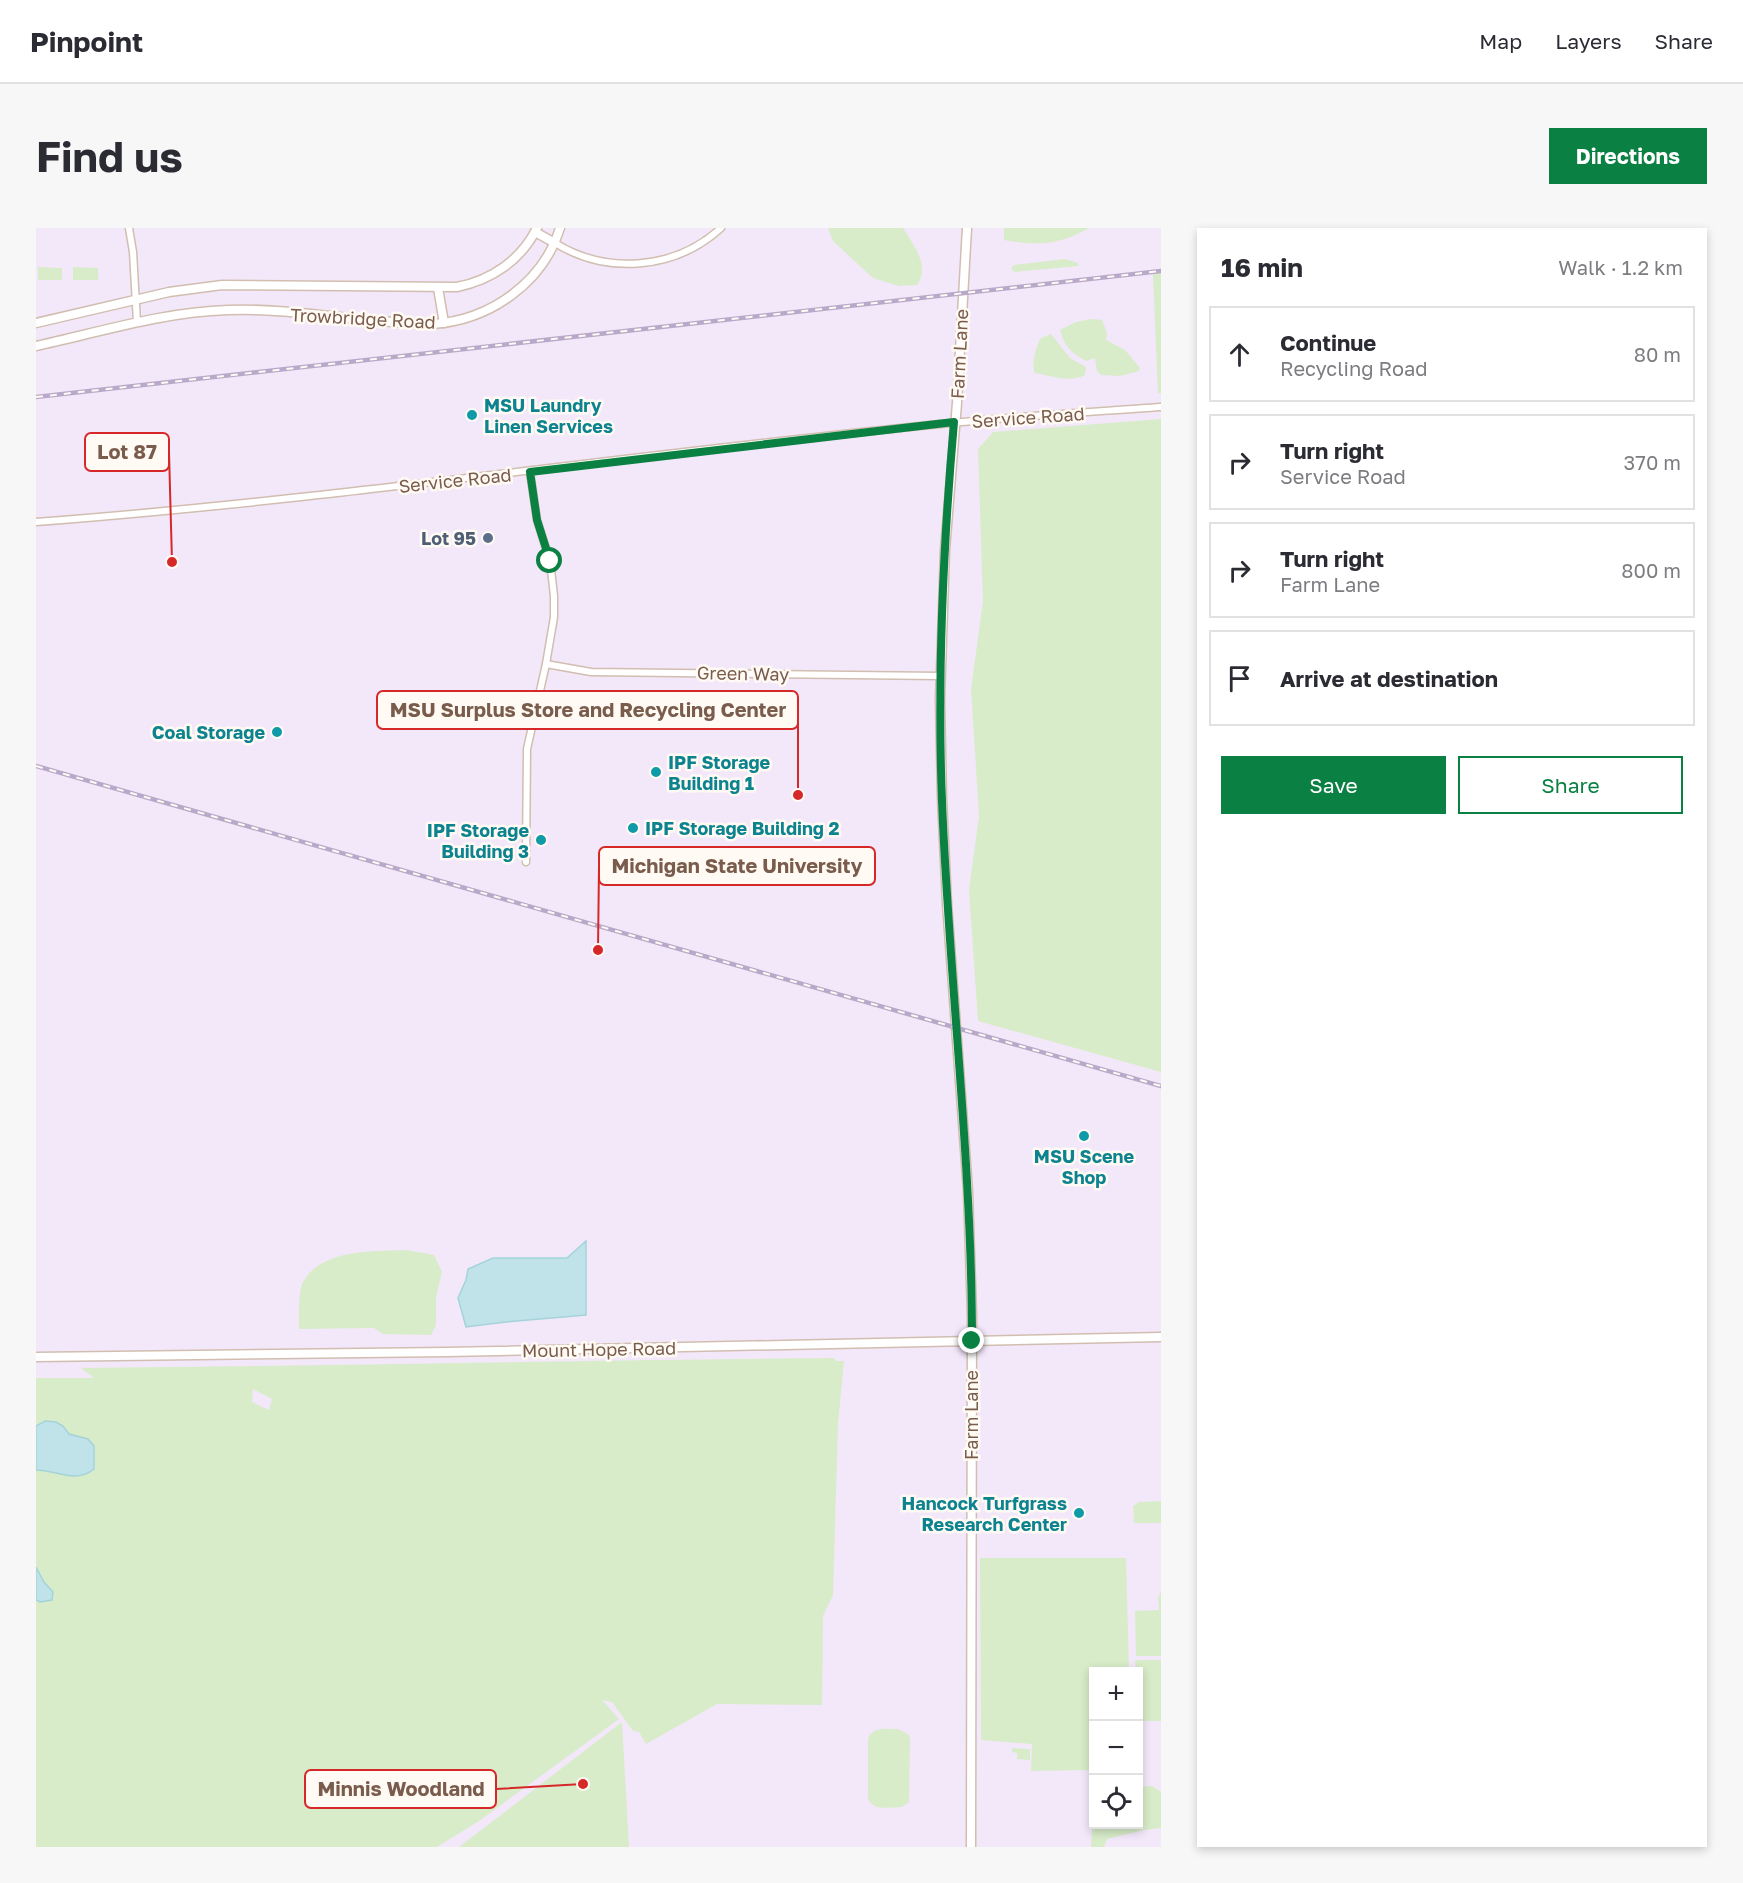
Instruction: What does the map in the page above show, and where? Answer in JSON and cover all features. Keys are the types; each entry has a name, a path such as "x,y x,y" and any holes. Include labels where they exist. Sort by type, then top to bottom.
{"street":[{"path":"129,228 136,322"},
{"name":"Trowbridge Road","path":"36,346 136,322 182,314 231,310 420,324 444,323 478,314 510,297 536,273 555,243 560,228"},
{"path":"536,230 570,252 593,260 617,264 642,263 679,254 704,241 721,228"},
{"name":"Farm Lane","path":"967,228 945,550 941,676 942,799 947,904 968,1191 972,1341 970,1847"},
{"name":"Trowbridge Road","path":"36,323 193,288 222,285 438,288 467,285 494,274 517,256 536,230"},
{"path":"438,288 444,323"},
{"name":"Service Road","path":"36,522 530,472 954,422 1161,407"},
{"path":"526,862 527,749 554,617 554,587 550,561 537,520 530,472"},
{"name":"Green Way","path":"546,664 591,672 941,676"},
{"name":"Mount Hope Road","path":"36,1357 447,1352 1161,1337"}],"shaded area":[{"path":"36,228 1161,228 1161,1847 36,1847"}],"green space":[{"path":"828,228 903,228 916,248 921,263 921,278 917,285 899,286 873,278 833,241"},
{"path":"1004,228 1089,228 1058,241 1027,243 1004,240"},
{"path":"1065,259 1078,263 1079,266 1014,272 1011,268 1014,265"},
{"path":"38,267 62,268 62,280 38,280"},
{"path":"73,267 98,268 98,280 73,280"},
{"path":"1161,273 1161,393 1158,393 1153,274"},
{"path":"1102,320 1107,333 1106,340 1125,350 1140,368 1139,371 1120,376 1101,375 1097,371 1095,358 1086,361 1069,349 1060,330 1076,322"},
{"path":"1051,334 1070,358 1086,367 1085,375 1067,379 1035,373 1034,360 1037,346 1041,338"},
{"path":"1161,419 1161,1072 978,1021 969,890 979,816 971,689 983,601 978,449 993,432"},
{"path":"407,1250 434,1255 442,1272 436,1297 436,1325 431,1335 383,1334 374,1328 299,1329 301,1286 311,1271 322,1263 349,1254"},
{"path":"834,1358 836,1361 844,1361 838,1424 833,1595 823,1616 822,1705 717,1704 646,1744 639,1732 633,1731 612,1702 602,1700 619,1719 479,1821 437,1847 36,1847 36,1378 94,1378 81,1368","holes":["253,1389 272,1399 269,1410 252,1402"]},
{"path":"1161,1501 1161,1523 1134,1523 1133,1506 1139,1502"},
{"path":"980,1558 1126,1558 1129,1667 1089,1667 1089,1770 1031,1771 1032,1744 981,1740"},
{"path":"1161,1591 1161,1656 1136,1656 1135,1611 1159,1610 1158,1598"},
{"path":"1135,1660 1161,1660 1161,1721 1143,1721 1143,1667 1136,1667"},
{"path":"622,1722 629,1847 459,1847"},
{"path":"898,1729 908,1734 910,1739 909,1802 902,1807 877,1807 868,1798 868,1739 877,1730"},
{"path":"1012,1748 1030,1749 1030,1760 1017,1759 1017,1753 1012,1752"},
{"path":"1152,1786 1161,1792 1161,1828 1107,1839 1104,1847 1091,1847 1092,1829 1143,1829 1143,1787"}],"water":[{"path":"586,1241 586,1315 466,1327 458,1298 468,1269 493,1258 567,1258"},
{"path":"45,1421 56,1422 63,1426 69,1434 88,1439 94,1446 94,1469 73,1476 36,1470 36,1426"},
{"path":"36,1567 44,1582 53,1592 52,1600 40,1602 36,1600"}],"railway":[{"path":"36,397 1161,271"},
{"path":"36,766 1161,1086"}],"place":[{"name":"MSU Laundry Linen Services","path":"472,415"},
{"name":"Lot 95","path":"488,538"},
{"name":"Lot 87","path":"172,562"},
{"name":"Coal Storage","path":"277,732"},
{"name":"IPF Storage Building 1","path":"656,772"},
{"name":"MSU Surplus Store and Recycling Center","path":"798,795"},
{"name":"IPF Storage Building 2","path":"633,828"},
{"name":"IPF Storage Building 3","path":"541,840"},
{"name":"Michigan State University","path":"598,950"},
{"name":"MSU Scene Shop","path":"1084,1136"},
{"name":"Hancock Turfgrass Research Center","path":"1079,1513"},
{"name":"Minnis Woodland","path":"583,1784"}],"route":[{"path":"550,561 537,520 530,472 954,422 945,550 940,699 947,904 968,1191 972,1341"}]}
